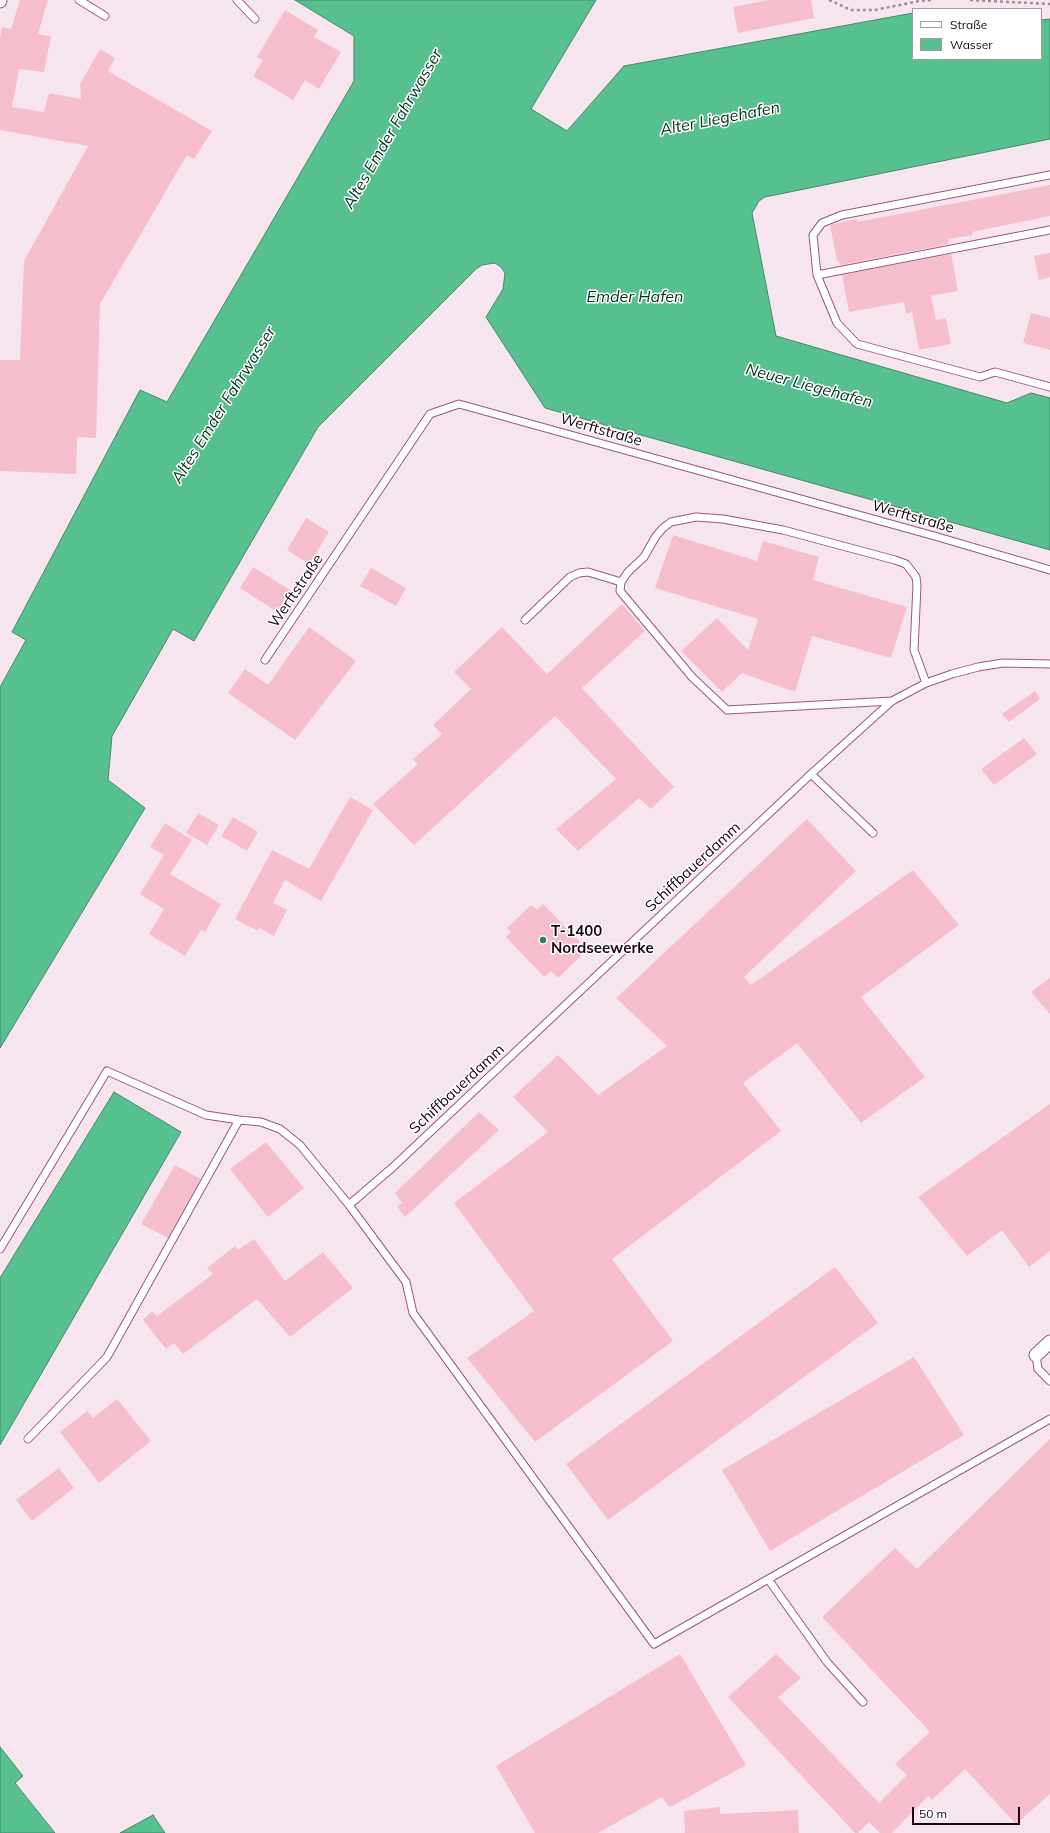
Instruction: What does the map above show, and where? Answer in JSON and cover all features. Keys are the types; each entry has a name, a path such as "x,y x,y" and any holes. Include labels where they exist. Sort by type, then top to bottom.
{"street":[{"path":"1036,1355 1050,1342"}],"lane":[{"path":"79,0 105,16"},
{"path":"237,0 256,19"},
{"path":"1050,175 842,215 822,224 813,234 817,275 837,323 857,344 980,377 995,372 1050,387"},
{"path":"817,275 1050,230"},
{"name":"Werftstraße","path":"265,660 430,414 459,404 938,537 1050,570"},
{"path":"892,701 727,710 692,677 656,635 620,590 621,582 628,572 644,557 656,536 663,528 671,522 696,517 722,519 783,530 895,560 906,564 916,577 917,586 914,650 926,683"},
{"path":"525,620 570,577 579,573 588,572 621,582"},
{"name":"Schiffbauerdamm","path":"349,1205 393,1166 811,774 892,701 926,683 952,674 1003,663 1050,664"},
{"path":"811,774 873,833"},
{"path":"0,1249 107,1071 206,1115 260,1122 280,1129 300,1145 349,1205 406,1282 413,1313 654,1644 1050,1419"},
{"path":"28,1439 107,1357 239,1120"},
{"path":"1036,1355 1038,1370 1050,1381"},
{"path":"768,1579 827,1662 863,1702"}],"path":[{"path":"829,0 850,10 875,10 919,1 932,0"},
{"path":"970,0 1050,4"}],"water":[{"name":"Emder Hafen","path":"295,0 596,0 531,109 567,131 624,66 912,13 912,60 1042,60 1042,20 1050,19 1050,139 765,197 759,201 752,213 776,336 1007,403 1031,393 1050,398 1050,550 545,408 486,317 503,289 505,273 501,267 495,263 482,265 476,269 318,427 194,641 173,629 112,736 108,780 145,808 0,1048 0,687 26,640 12,632 140,390 167,402 354,81 354,36"},
{"path":"114,1092 181,1132 0,1445 0,1278"},
{"path":"0,1747 23,1776 15,1783 55,1833 0,1833"},
{"path":"153,1815 165,1833 120,1833"}],"building":[{"path":"20,0 48,0 38,34 51,36 44,72 19,69 12,107 44,112 49,93 81,99 80,84 100,49 115,58 108,71 212,131 194,159 187,155 100,304 96,438 77,437 76,474 0,471 0,360 20,360 24,261 88,146 0,130 0,39 2,27 11,29"},
{"path":"768,0 811,0 814,18 738,33 733,7"},
{"path":"285,10 318,30 314,37 341,52 319,89 305,80 293,100 253,76 263,60 257,57"},
{"path":"1050,185 1050,216 972,232 973,235 948,239 949,244 840,265 839,261 837,261 830,225 857,219 857,222"},
{"path":"1050,253 1050,277 1039,280 1034,256"},
{"path":"951,254 958,291 931,296 936,320 946,318 951,344 919,350 912,312 906,314 904,302 849,312 842,275"},
{"path":"1031,313 1050,318 1050,350 1023,343"},
{"path":"306,518 329,532 309,564 287,550"},
{"path":"673,535 757,561 763,541 819,557 813,580 907,607 891,658 812,636 795,692 742,673 722,692 681,651 717,618 748,650 758,619 655,588"},
{"path":"253,567 293,592 279,613 240,588"},
{"path":"371,568 406,588 396,606 360,586"},
{"path":"622,604 645,631 582,688 674,787 651,809 639,798 578,851 556,829 616,779 555,716 414,845 373,804 418,764 413,759 442,734 433,725 471,689 454,672 502,627 547,674"},
{"path":"309,627 356,661 295,740 228,693 245,669 268,685"},
{"path":"1035,691 1040,699 1009,722 1002,714"},
{"path":"1024,738 1037,754 994,785 981,769"},
{"path":"350,797 373,810 321,901 285,880 273,903 287,910 274,936 259,928 258,931 235,919 272,850 309,869"},
{"path":"198,813 219,825 207,845 186,833"},
{"path":"233,817 258,832 247,851 221,836"},
{"path":"807,819 856,871 744,977 751,985 913,870 959,925 861,997 925,1077 861,1123 797,1043 743,1083 781,1131 612,1259 673,1341 535,1442 467,1358 534,1311 454,1203 548,1132 513,1097 558,1055 598,1095 667,1046 616,998"},
{"path":"165,823 192,840 170,874 221,904 205,932 201,930 185,956 149,934 164,909 140,894 164,855 150,847"},
{"name":"T-1400 Nordseewerke","path":"543,904 580,942 575,947 582,955 558,978 551,971 544,977 506,937 511,932 507,928 531,905 537,910"},
{"path":"1050,978 1050,1014 1031,992"},
{"path":"1050,1104 1050,1251 1029,1267 1002,1230 967,1256 918,1197"},
{"path":"479,1112 499,1130 405,1217 397,1206 402,1203 395,1193"},
{"path":"266,1142 304,1188 268,1217 230,1169"},
{"path":"175,1165 201,1179 168,1238 141,1224"},
{"path":"254,1239 285,1281 323,1252 353,1288 290,1337 257,1299 183,1354 174,1343 166,1349 143,1320 152,1311 157,1316 213,1274 207,1268 235,1246 238,1250"},
{"path":"835,1267 878,1323 608,1520 566,1464"},
{"path":"914,1357 964,1435 770,1551 722,1470"},
{"path":"117,1399 151,1441 99,1483 60,1432 87,1411 93,1418"},
{"path":"1050,1439 1050,1794 1016,1824 965,1769 932,1800 928,1796 892,1833 880,1833 869,1822 858,1833 855,1833 728,1697 776,1654 801,1678 778,1697 879,1803 907,1775 895,1764 930,1732 822,1617 895,1548 917,1569"},
{"path":"59,1468 74,1488 32,1521 16,1500"},
{"path":"680,1654 746,1765 672,1806 668,1806 662,1797 598,1833 535,1833 496,1766"},
{"path":"720,1807 720,1814 798,1810 799,1833 685,1833 684,1811"}],"place":[{"name":"T-1400 Nordseewerke","path":"543,940"}],"water label":[{"name":"Alter Liegehafen","path":"720,119"},
{"name":"Altes Emder Fahrwasser","path":"393,129"},
{"name":"Neuer Liegehafen","path":"809,386"},
{"name":"Altes Emder Fahrwasser","path":"224,405"}]}
